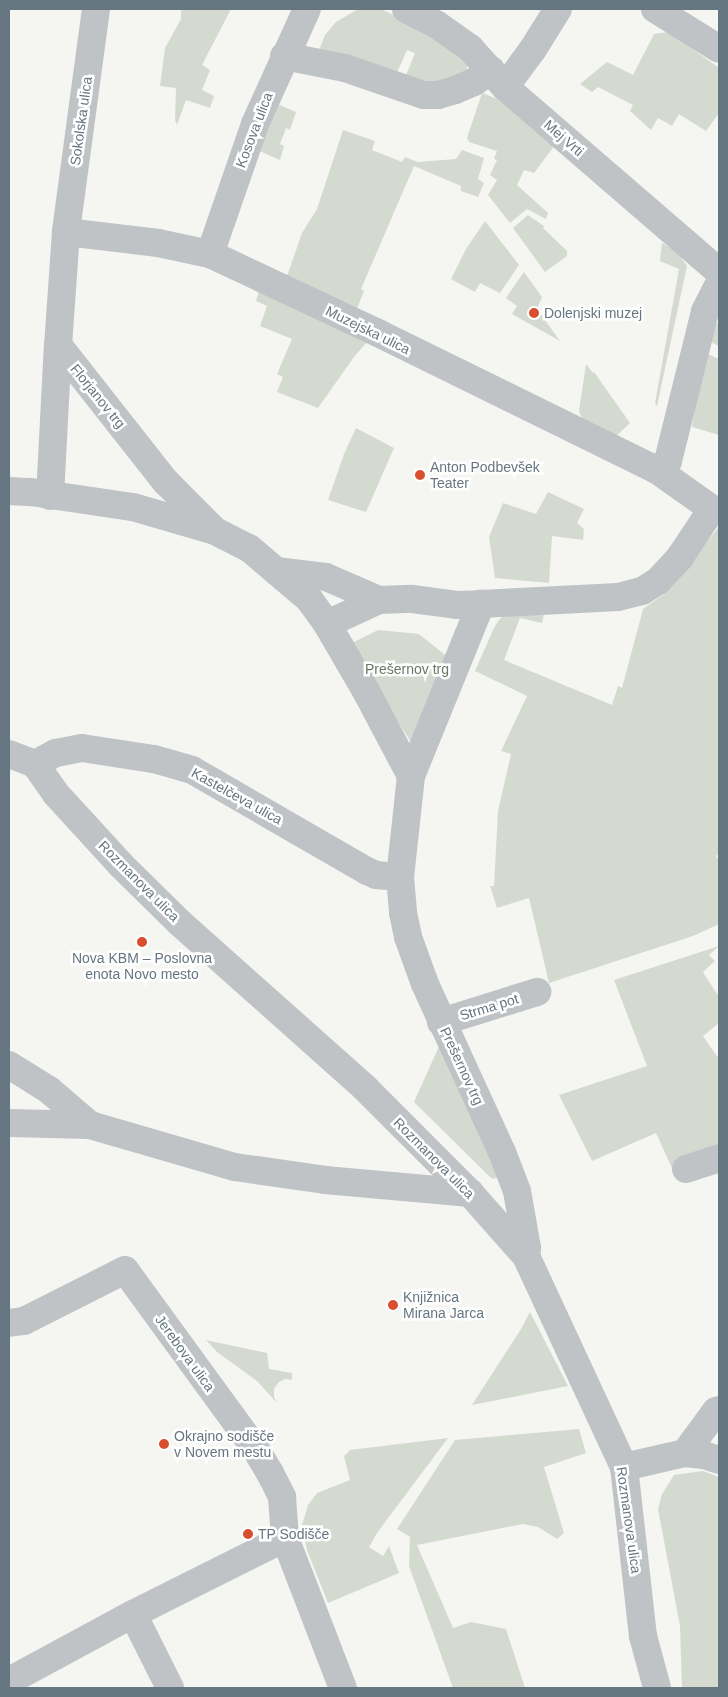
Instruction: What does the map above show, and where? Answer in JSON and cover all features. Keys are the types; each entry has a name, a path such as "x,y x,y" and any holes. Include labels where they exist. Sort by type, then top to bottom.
{"street":[{"name":"Sokolska ulica","path":"66,232 96,9"},
{"name":"Kosova ulica","path":"210,254 255,124 284,56 307,9"},
{"name":"Mej Vrti","path":"406,9 436,24 470,48 498,79 719,272"},
{"path":"284,56 345,68 424,95 438,95 474,82 498,79 533,49 558,9"},
{"path":"655,9 719,50"},
{"name":"Muzejska ulica","path":"66,232 158,243 210,254 378,333 657,470 716,509"},
{"path":"50,496 66,232"},
{"path":"657,470 668,461 706,311 719,284"},
{"name":"Florjanov trg","path":"58,346 166,482 215,531"},
{"path":"9,491 31,492 133,507 215,531 249,548 309,599 327,624 366,691 411,776"},
{"path":"276,571 326,577 379,600 412,600 457,605 618,597 642,591 658,580 680,557 716,509"},
{"path":"327,624 379,600"},
{"name":"Prešernov trg","path":"481,604 411,776 400,877 402,913 408,937 441,1022 502,1152 517,1191 527,1248 526,1256"},
{"name":"Kastelčeva ulica","path":"35,764 56,753 82,748 154,759 192,770 367,871 376,875 400,877"},
{"path":"9,754 35,764"},
{"name":"Rozmanova ulica","path":"35,764 56,794 121,865 180,923 364,1088 470,1193 526,1256 624,1467 643,1636 657,1688"},
{"name":"Strma pot","path":"441,1022 537,992"},
{"path":"9,1065 49,1090 90,1125"},
{"path":"9,1123 90,1125 235,1167 325,1180 470,1193"},
{"path":"686,1169 719,1158"},
{"name":"Jerebova ulica","path":"17,1322 125,1270 255,1448 270,1473 282,1497 285,1538 343,1688"},
{"path":"685,1453 716,1411 719,1410"},
{"path":"624,1467 685,1453 704,1455 719,1460"},
{"path":"9,1681 133,1614 285,1538"},
{"path":"133,1614 170,1688"}],"green space":[{"path":"181,9 231,9 202,65 210,70 202,90 214,96 210,108 186,100 177,125 175,120 176,88 160,86 165,48 181,19"},
{"path":"358,9 383,10 447,40 467,64 468,76 443,84 405,78 415,53 407,50 396,75 319,50 325,35 336,22"},
{"path":"669,32 719,68 719,113 706,131 679,114 672,126 658,118 651,130 630,111 633,105 598,87 592,92 580,84 607,62 633,75 654,34"},
{"path":"482,93 500,100 558,141 534,173 524,170 517,185 548,213 546,219 527,209 510,223 488,195 497,180 490,175 497,160 494,159 497,151 469,142 467,138"},
{"path":"272,102 296,112 290,130 286,128 280,144 284,146 280,160 257,150"},
{"path":"343,130 375,141 372,150 402,162 405,157 418,162 456,159 462,150 484,158 478,179 484,183 478,197 461,191 461,186 414,166 361,289 364,291 357,309 286,279 302,233 317,209"},
{"path":"528,215 544,226 543,228 567,251 567,256 545,272 513,228"},
{"path":"485,221 519,265 500,293 480,283 475,292 451,279 466,249"},
{"path":"662,243 677,252 687,266 657,406 655,403 679,269 660,261"},
{"path":"524,272 542,297 537,309 560,341 512,314 517,306 506,298"},
{"path":"260,288 367,342 318,408 277,392 283,377 277,374 292,339 260,326 267,306 256,301"},
{"path":"719,321 719,346 706,340"},
{"path":"703,352 719,359 719,435 692,427"},
{"path":"586,364 594,372 630,423 612,440 583,421 579,411"},
{"path":"356,428 394,448 366,512 328,500 344,454"},
{"path":"548,492 584,509 577,523 584,529 583,540 552,536 549,583 495,578 489,537 503,503 536,514"},
{"path":"719,527 719,854 716,856 719,861 719,924 693,936 549,983 529,898 497,908 490,886 494,886 498,811 511,754 501,751 527,696 475,671 493,630 504,615 544,614 542,623 520,618 504,660 612,705 618,686 622,688 643,609 664,594"},
{"name":"Prešernov trg","path":"378,630 419,634 449,658 413,745 348,645"},
{"path":"719,946 709,955 715,961 703,972 719,997 719,1023 703,1036 719,1059 719,1146 672,1168 656,1133 592,1161 559,1095 647,1066 614,980"},
{"path":"441,1042 499,1177 493,1179 489,1176 414,1102"},
{"path":"530,1312 568,1386 472,1405 521,1329"},
{"path":"206,1340 267,1353 269,1369 292,1373 292,1380 285,1379 279,1382 274,1389 274,1397 277,1403 257,1381 217,1352"},
{"path":"579,1429 586,1453 544,1467 564,1533 557,1539 538,1527 523,1524 417,1545 453,1628 471,1622 506,1629 525,1688 453,1688 409,1566 410,1537 397,1529 455,1440"},
{"path":"448,1438 377,1533 369,1547 383,1556 389,1546 399,1573 328,1603 307,1550 302,1525 308,1505 317,1493 350,1480 344,1456 350,1450"},
{"path":"703,1471 719,1477 719,1688 682,1688 680,1626 658,1509 662,1494 674,1475"}],"place":[{"name":"Dolenjski muzej","path":"534,313"},
{"name":"Anton Podbevšek Teater","path":"420,475"},
{"name":"Nova KBM – Poslovna enota Novo mesto","path":"142,942"},
{"name":"Knjižnica Mirana Jarca","path":"393,1305"},
{"name":"Okrajno sodišče v Novem mestu","path":"164,1444"},
{"name":"TP Sodišče","path":"248,1534"}]}
